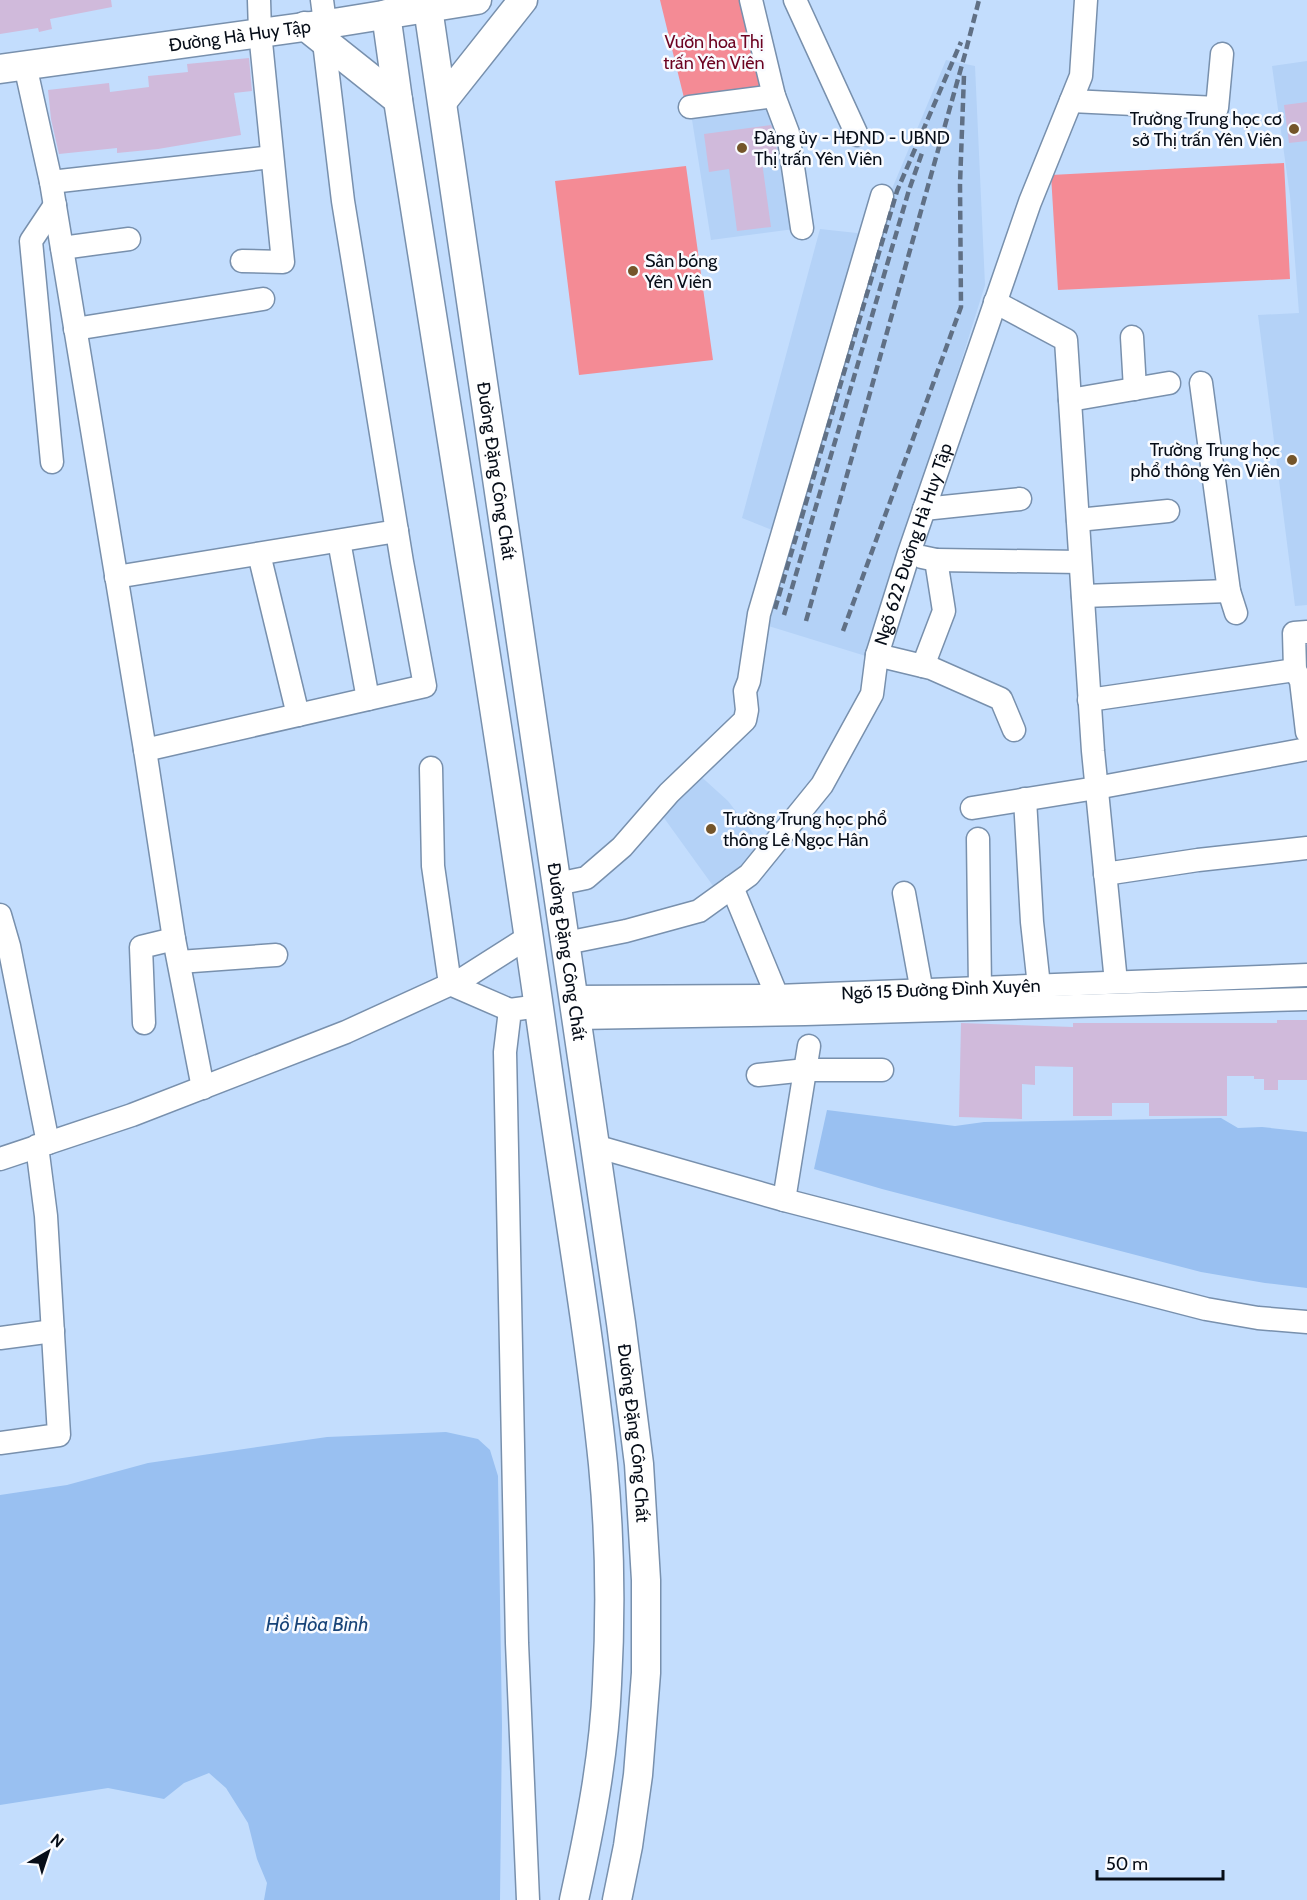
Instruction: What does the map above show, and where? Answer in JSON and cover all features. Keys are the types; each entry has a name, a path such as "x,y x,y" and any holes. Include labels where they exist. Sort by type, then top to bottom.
{"main road":[{"name":"Đường Hà Huy Tập","path":"13,67 260,32 326,19 386,14 477,0"},
{"path":"443,101 524,0"},
{"name":"Đường Đặng Công Chất","path":"428,8 596,1146 639,1464 646,1580 646,1672 638,1775 628,1846 617,1900"},
{"name":"Đường Đặng Công Chất","path":"386,14 530,936 594,1389 603,1468 609,1616 607,1686 601,1756 591,1820 574,1900"},
{"path":"326,19 398,100"},
{"path":"519,870 556,874"},
{"path":"559,1150 596,1146"}],"street":[{"path":"242,261 282,262 260,32 259,0"},
{"path":"751,0 774,96 788,133 802,228"},
{"path":"795,0 857,135"},
{"name":"Ngõ 622 Đường Hà Huy Tập","path":"566,943 626,931 699,911 749,875 822,785 872,694 877,655 909,553 1030,202 1081,76 1086,0"},
{"path":"145,750 425,686 343,201 326,19"},
{"path":"1071,101 1217,108 1222,54"},
{"path":"13,67 51,182 174,939 202,1088"},
{"path":"690,107 774,96"},
{"path":"51,182 272,157"},
{"path":"556,874 586,878 622,848 669,793 744,720 747,710 745,691 759,614 882,196"},
{"path":"52,462 31,241 55,205"},
{"path":"62,248 129,239"},
{"path":"75,329 263,299"},
{"path":"995,302 1066,340 1089,700 1116,982"},
{"path":"1132,337 1135,389"},
{"path":"1070,400 1169,383"},
{"path":"1201,383 1229,591 1236,613"},
{"path":"924,509 1020,499"},
{"path":"1078,519 1168,511"},
{"path":"116,577 397,531"},
{"path":"339,541 368,699"},
{"path":"909,553 936,560 1080,562"},
{"path":"260,554 298,715"},
{"path":"923,666 944,611 936,560"},
{"path":"1083,596 1229,591"},
{"path":"1307,632 1294,633 1295,670 1301,681 1307,732"},
{"path":"877,655 923,666 1001,699 1014,730"},
{"path":"1089,700 1295,670"},
{"path":"972,808 1096,788 1307,749"},
{"path":"431,768 434,866 450,984"},
{"path":"1025,799 1032,922 1039,986"},
{"path":"966,996 978,840"},
{"path":"1105,874 1198,860 1307,848"},
{"path":"732,887 777,996"},
{"path":"904,893 922,992"},
{"path":"0,915 4,947 43,1145 59,1435 0,1443"},
{"path":"0,1159 132,1115 346,1032 464,978 530,936"},
{"path":"144,1023 141,947 174,939"},
{"path":"179,962 276,955"},
{"name":"Ngõ 15 Đường Đình Xuyên","path":"575,1007 805,1014 1039,986 1307,975"},
{"path":"450,984 510,1010 539,1006"},
{"name":"Ngõ 15 Đường Đình Xuyên","path":"575,1007 777,996 922,992 966,996 1307,999"},
{"path":"510,1010 505,1052 517,1643 528,1900"},
{"path":"784,1200 810,1046"},
{"path":"758,1076 806,1070 882,1070"},
{"path":"596,1146 784,1200 1206,1309 1258,1318 1307,1322"},
{"path":"0,1338 53,1331"}],"shaded area":[{"path":"946,60 975,66 985,285 869,657 752,621 777,532 742,518 820,229 866,234 881,215"},
{"name":"Trường Trung học phổ thông Yên Viên","path":"1307,61 1307,605 1295,606 1258,315 1299,313 1290,196 1272,66"},
{"name":"Đảng ủy - HĐND - UBND Thị trấn Yên Viên","path":"774,96 802,228 711,240 690,107"},
{"name":"Trường Trung học phổ thông Lê Ngọc Hân","path":"696,772 728,801 764,848 716,890 659,811"}],"green space":[{"name":"Vườn hoa Thị trấn Yên Viên","path":"660,0 740,0 764,86 685,102"},
{"path":"1284,163 1290,279 1058,290 1051,175"},
{"name":"Sân bóng Yên Viên","path":"686,166 713,360 579,375 555,181"}],"water":[{"path":"827,1110 955,1126 984,1122 1221,1118 1238,1128 1262,1127 1307,1132 1307,1288 1201,1272 882,1189 814,1169"},
{"name":"Hồ Hòa Bình","path":"446,1432 478,1439 490,1450 498,1476 502,1725 500,1900 264,1900 267,1883 257,1859 248,1823 226,1788 209,1773 184,1783 164,1799 108,1788 0,1805 0,1495 67,1485 148,1463 327,1437"}],"building":[{"path":"0,0 111,0 112,7 50,19 52,29 39,32 38,28 0,34"},
{"path":"249,58 252,91 234,93 241,135 158,149 117,153 117,148 59,154 51,119 48,90 109,83 110,92 149,87 148,76 188,72 187,64"},
{"path":"1307,102 1307,141 1289,143 1284,105"},
{"path":"771,125 778,160 762,162 771,227 737,231 729,169 709,172 704,134"},
{"path":"1277,1020 1307,1020 1307,1080 1278,1080 1278,1090 1264,1090 1264,1079 1254,1079 1254,1076 1227,1076 1227,1116 1149,1116 1149,1103 1112,1103 1112,1116 1073,1116 1073,1067 1035,1066 1035,1085 1022,1084 1022,1119 959,1117 961,1023 1073,1027 1073,1023 1277,1023"}],"railway":[{"path":"806,621 979,0"},
{"path":"775,609 897,191 961,42"},
{"path":"843,631 961,307 960,184 964,75"},
{"path":"784,615 909,190 923,150"}],"place":[{"name":"Trường Trung học cơ sở Thị trấn Yên Viên","path":"1294,129"},
{"name":"Đảng ủy - HĐND - UBND Thị trấn Yên Viên","path":"742,148"},
{"name":"Sân bóng Yên Viên","path":"633,271"},
{"name":"Trường Trung học phổ thông Yên Viên","path":"1292,460"},
{"name":"Trường Trung học phổ thông Lê Ngọc Hân","path":"711,829"}]}
